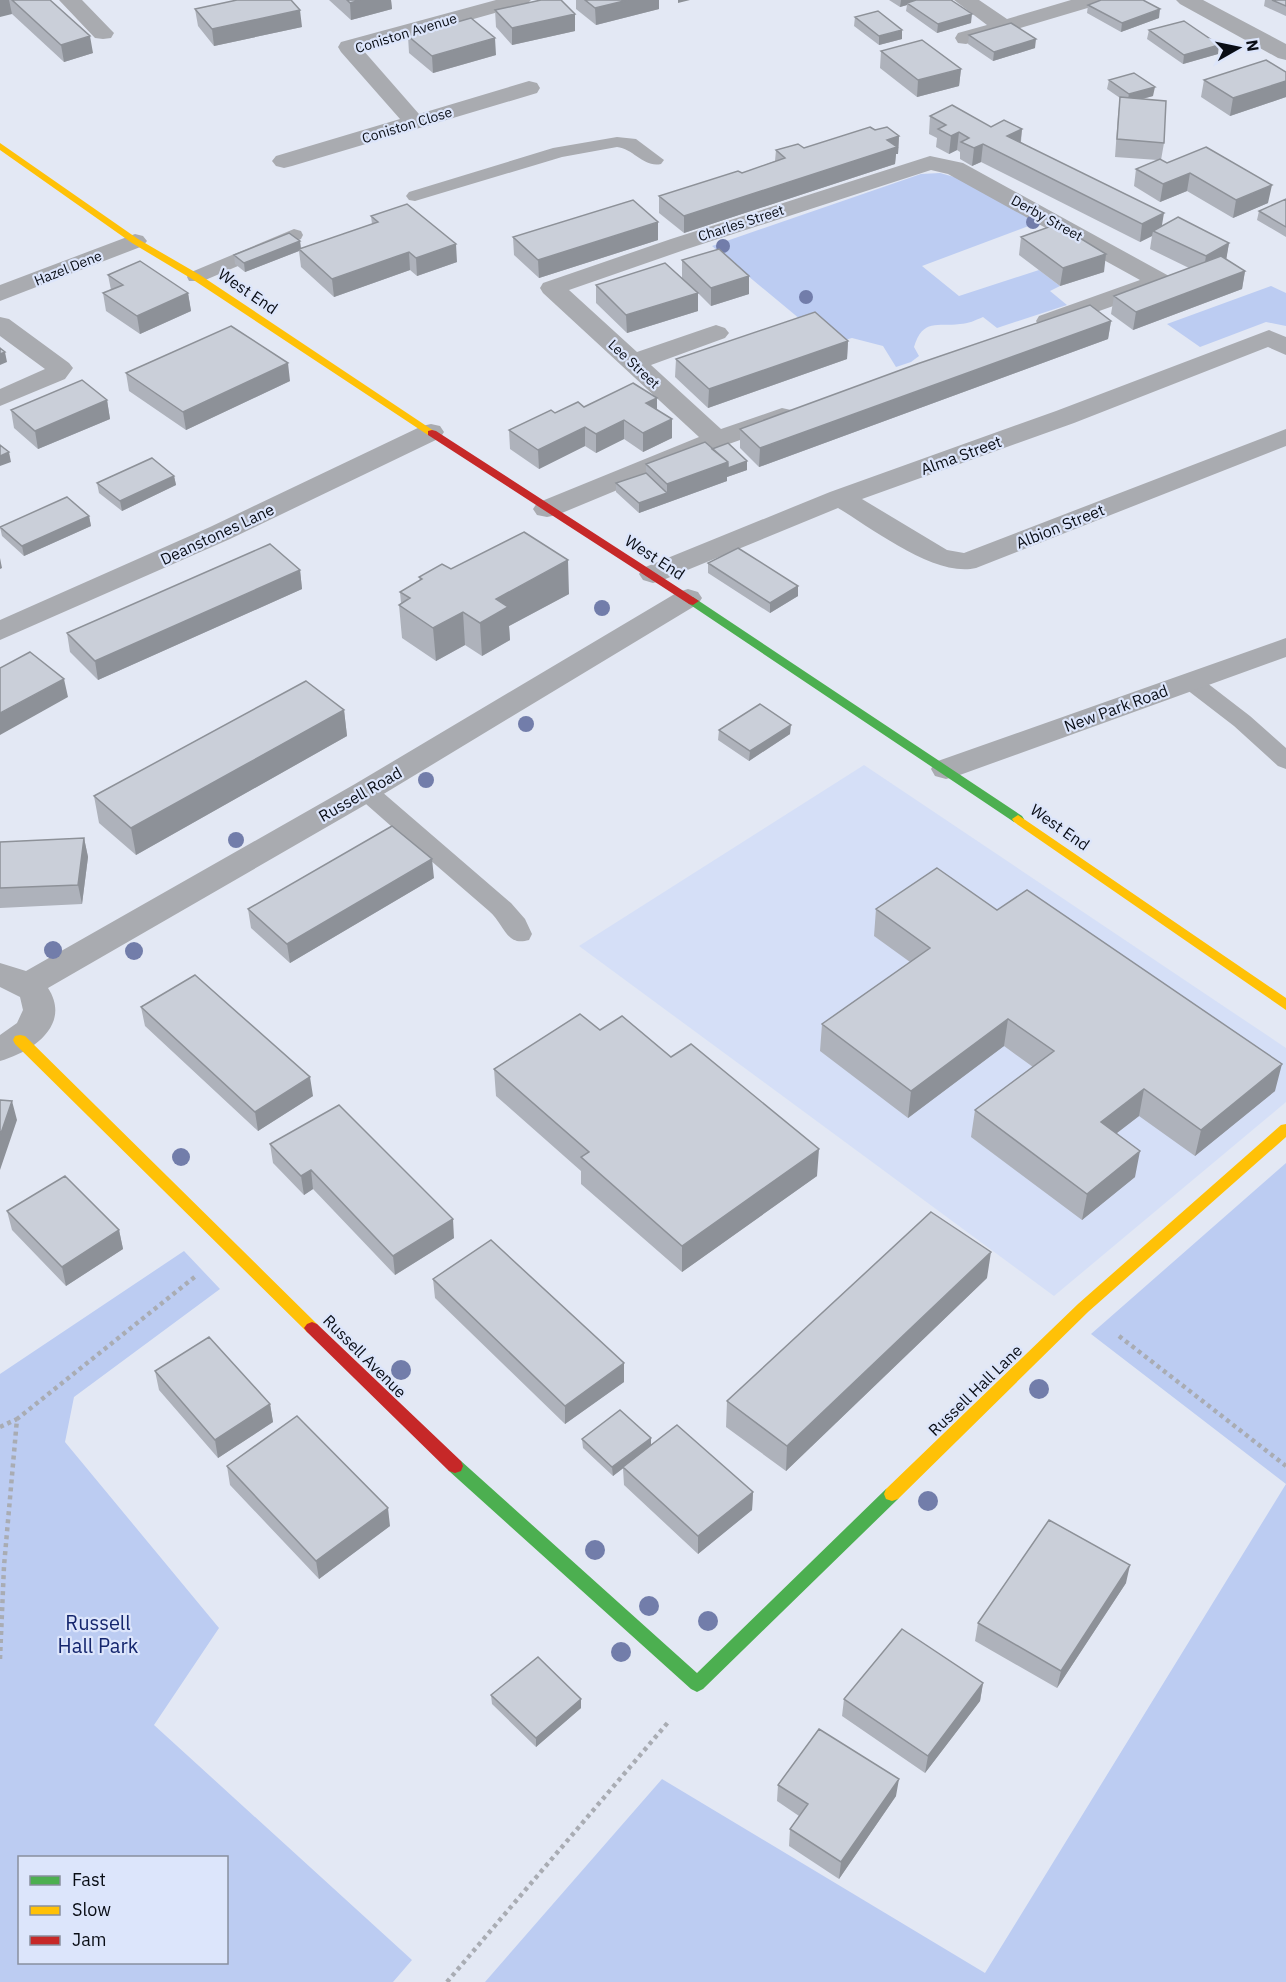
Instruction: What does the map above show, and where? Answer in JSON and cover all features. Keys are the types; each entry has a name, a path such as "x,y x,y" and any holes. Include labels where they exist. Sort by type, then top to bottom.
{"main road":[{"name":"West End","path":"0,146 135,241 196,276 547,509 653,574 946,769 1286,1005"},
{"name":"Russell Avenue","path":"10,1044 232,1248 434,1448 697,1684"},
{"name":"Russell Hall Lane","path":"697,1684 1083,1308 1286,1130"}],"street":[{"path":"69,0 103,33"},
{"name":"Coniston Avenue","path":"414,122 349,48 520,0"},
{"path":"964,0 1005,27"},
{"path":"966,38 1094,0"},
{"path":"1187,0 1286,53"},
{"name":"Coniston Close","path":"284,161 529,88"},
{"name":"Derby Street","path":"930,163 955,168 1160,281 1027,328"},
{"name":"Charles Street","path":"552,288 690,240 930,163"},
{"name":"Hazel Dene","path":"0,294 135,241"},
{"name":"Lee Street","path":"552,288 717,439"},
{"path":"0,324 60,368 56,374 0,398"},
{"path":"632,363 716,333"},
{"name":"Alma Street","path":"653,574 840,498 1278,342"},
{"path":"547,509 717,439 805,407"},
{"name":"Deanstones Lane","path":"0,631 220,533 431,432"},
{"name":"Albion Street","path":"840,498 939,557 966,562 1286,436"},
{"name":"Russell Road","path":"14,980 366,791 688,598"},
{"name":"New Park Road","path":"946,769 1286,647"},
{"name":"Russell Road","path":"10,1044 32,1028 39,1016 40,1003 35,990 14,980"}],"lane":[{"path":"415,196 559,152 617,142 630,143 655,160"},
{"path":"196,276 294,236"},
{"path":"1190,681 1242,721 1286,761"},
{"path":"366,791 502,909 516,925 520,934"}],"path":[{"path":"0,1427 17,1419 232,1248"},
{"path":"1083,1308 1286,1466"},
{"path":"0,1659 2,1582 17,1419"},
{"path":"447,1982 659,1734 697,1684"}],"shaded area":[{"path":"864,765 1286,1048 1286,1102 1054,1296 579,946"}],"green space":[{"path":"940,173 965,180 1042,221 922,266 959,296 1039,270 1060,286 1050,291 1067,305 997,328 983,317 972,322 926,328 914,347 919,356 911,362 896,367 883,346 852,338 830,344 712,246 921,174"},
{"path":"1271,286 1286,293 1286,326 1266,322 1200,347 1167,324"},
{"path":"1286,1163 1286,1484 1091,1334"},
{"name":"Russell Hall Park","path":"184,1251 220,1289 74,1397 65,1442 219,1628 154,1725 412,1960 393,1982 0,1982 0,1374"},
{"path":"1286,1484 1286,1982 485,1982 662,1779 985,1973"}],"building":[{"path":"12,0 50,0 90,36 61,45"},
{"path":"237,0 291,0 300,10 212,29 195,9"},
{"path":"541,0 561,0 575,14 512,28 495,10"},
{"path":"585,0 628,0 595,8"},
{"path":"916,0 951,0 972,14 938,24 907,3"},
{"path":"1101,0 1143,0 1160,9 1122,23 1088,5"},
{"path":"1272,0 1286,0 1286,6"},
{"path":"878,11 902,30 879,36 855,17"},
{"path":"471,18 495,38 432,56 408,36"},
{"path":"1184,21 1219,45 1184,55 1149,30"},
{"path":"1011,23 1036,39 994,52 969,35"},
{"path":"922,40 961,69 918,80 881,51"},
{"path":"1266,60 1286,72 1286,81 1233,98 1204,80"},
{"path":"1134,73 1155,87 1129,94 1109,80"},
{"path":"1120,97 1166,101 1164,143 1117,139"},
{"path":"952,105 991,127 1004,120 1022,129 1007,136 1164,213 1142,224 983,144 974,148 961,142 969,138 959,132 951,136 938,129 946,125 930,116"},
{"path":"870,127 875,130 887,127 899,136 887,140 897,147 684,216 659,196 738,171 742,173 785,158 776,150 798,144 804,148"},
{"path":"1206,147 1272,185 1236,200 1190,173 1163,184 1136,169 1160,159 1167,163"},
{"path":"1286,199 1286,227 1259,211"},
{"path":"633,200 658,222 538,260 513,237"},
{"path":"407,204 456,244 416,258 409,252 332,279 299,249 378,222 371,216"},
{"path":"1178,217 1229,243 1206,256 1153,231"},
{"path":"1057,224 1106,254 1063,268 1021,237"},
{"path":"289,233 300,241 244,263 234,255"},
{"path":"719,249 749,276 711,288 682,260"},
{"path":"1221,256 1245,271 1136,312 1114,296"},
{"path":"140,261 188,293 137,316 103,293 123,285 108,275"},
{"path":"665,263 698,293 626,315 596,285"},
{"path":"1090,305 1111,321 760,448 740,429 917,364"},
{"path":"815,312 848,341 709,389 676,359"},
{"path":"231,326 288,363 183,412 126,373"},
{"path":"82,380 107,400 35,431 11,410"},
{"path":"633,383 657,398 646,403 672,419 643,433 624,420 596,434 585,427 538,450 509,430 551,410 555,413 578,402 584,407"},
{"path":"705,442 728,462 667,484 646,464"},
{"path":"728,443 747,461 728,468 728,462 712,449"},
{"path":"0,445 9,452 0,456"},
{"path":"152,458 174,476 120,501 97,483"},
{"path":"646,473 667,493 639,503 616,483"},
{"path":"67,497 89,516 22,546 0,527"},
{"path":"524,532 568,560 496,599 508,607 480,623 463,612 433,628 399,605 410,598 400,592 422,579 419,577 442,564 451,569"},
{"path":"270,544 300,570 95,661 67,633"},
{"path":"738,548 798,586 770,603 708,563"},
{"path":"30,652 64,679 0,713 0,668"},
{"path":"306,681 344,710 131,828 94,796"},
{"path":"760,704 791,725 750,751 719,730"},
{"path":"392,826 432,859 287,944 248,909"},
{"path":"84,838 78,885 0,888 0,842"},
{"path":"937,868 997,910 1027,890 1282,1064 1201,1130 1144,1089 1101,1122 1140,1151 1087,1194 975,1110 1054,1051 1008,1019 911,1091 822,1024 930,948 876,909"},
{"path":"195,975 310,1077 255,1112 141,1007"},
{"path":"580,1014 600,1030 622,1016 671,1057 691,1044 819,1149 682,1246 581,1157 589,1152 494,1069"},
{"path":"0,1100 12,1101 0,1136"},
{"path":"339,1105 453,1219 393,1256 311,1170 301,1176 270,1144"},
{"path":"65,1176 119,1230 62,1267 7,1211"},
{"path":"931,1212 991,1252 787,1446 727,1401"},
{"path":"491,1240 624,1363 565,1406 433,1279"},
{"path":"209,1337 270,1404 215,1440 155,1371"},
{"path":"620,1410 651,1438 612,1467 582,1439"},
{"path":"297,1416 388,1508 316,1561 227,1466"},
{"path":"677,1425 753,1492 698,1536 623,1467"},
{"path":"1049,1520 1130,1565 1061,1671 978,1623"},
{"path":"902,1629 983,1683 928,1756 844,1699"},
{"path":"538,1657 581,1699 536,1738 491,1695"},
{"path":"819,1729 899,1779 841,1862 790,1829 808,1804 778,1785"}],"traffic: fast":[{"path":"693,601 1018,819"},
{"path":"455,1466 697,1684 892,1494"}],"traffic: slow":[{"path":"0,146 135,241 196,277 432,433"},
{"path":"1018,819 1286,1005"},
{"path":"20,1040 312,1328"},
{"path":"892,1494 1083,1308 1286,1129"}],"traffic: jam":[{"path":"432,433 693,601"},
{"path":"312,1328 455,1466"}]}
